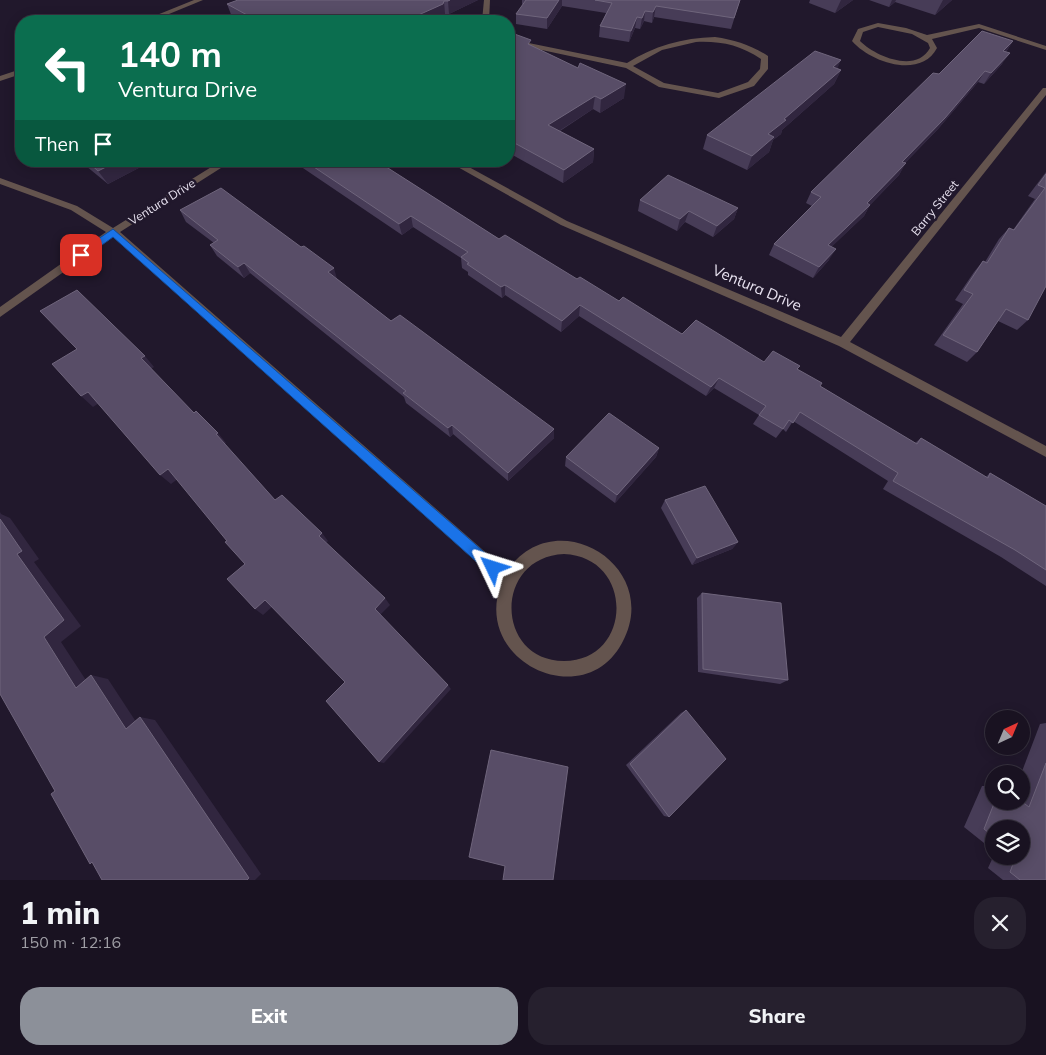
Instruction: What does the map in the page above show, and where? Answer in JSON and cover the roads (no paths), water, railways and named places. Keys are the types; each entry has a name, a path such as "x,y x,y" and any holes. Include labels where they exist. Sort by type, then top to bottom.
{"street":[{"path":"161,15 200,0"},
{"path":"486,15 487,0"},
{"path":"925,38 933,49 931,55 925,59 904,62 879,58 868,53 856,41 856,35 860,30 878,25 903,28 925,38 979,26 1046,48"},
{"path":"515,42 628,66 662,84 720,96 751,84 764,69 765,58 753,48 726,41 694,39 642,56 628,66"},
{"path":"0,79 15,73"},
{"name":"Barry Street","path":"843,342 1046,90"},
{"name":"Ventura Drive","path":"0,313 113,232 218,167"},
{"name":"Ventura Drive","path":"462,167 564,223 843,342 1046,452"},
{"path":"0,182 74,208 113,232 508,581"},
{"path":"553,547 573,547 591,554 607,566 620,583 625,603 624,624 616,643 601,658 582,667 561,669 539,663 522,650 510,634 504,616 504,598 508,581 519,565 534,553 553,547"}]}
